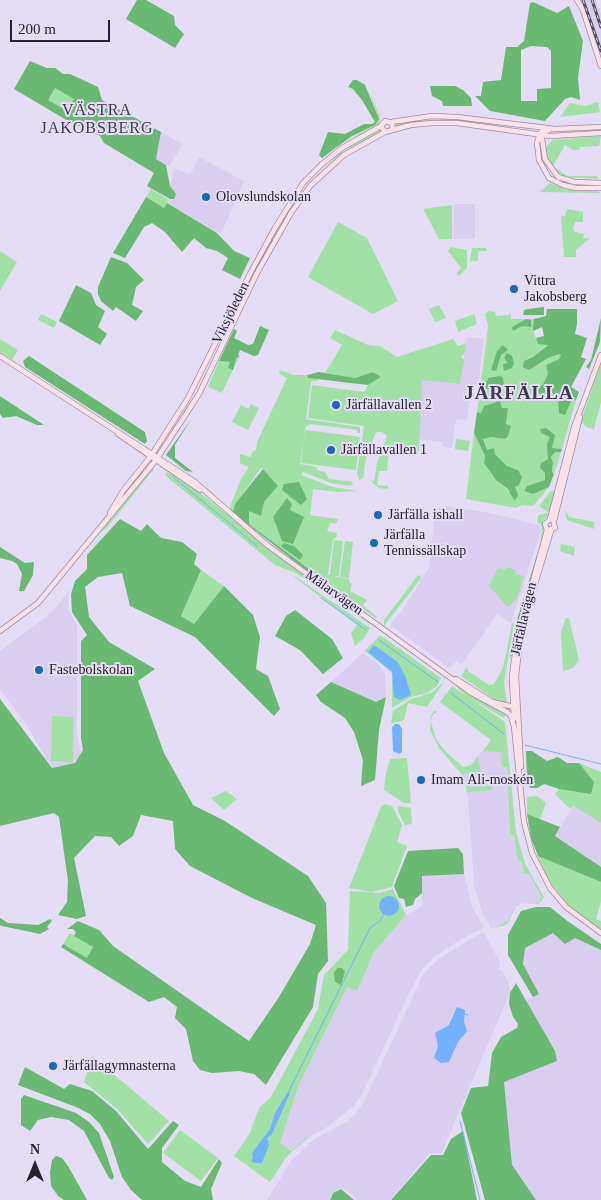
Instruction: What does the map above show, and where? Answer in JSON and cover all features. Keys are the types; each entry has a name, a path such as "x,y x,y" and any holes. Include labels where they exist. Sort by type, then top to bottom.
{"street":[{"path":"577,0 583,10 601,66"},
{"path":"566,136 531,134 457,123 433,123 393,130 390,122 432,116 457,116 555,129 600,127"},
{"name":"Viksjöleden","path":"105,523 123,491 152,455 200,379 252,270 303,183 342,148 381,126 384,121 390,122"},
{"path":"381,126 384,132"},
{"path":"532,127 541,134 543,151 548,166 558,177 575,182 601,183"},
{"path":"537,143 541,134 555,129"},
{"name":"Viksjöleden","path":"0,631 38,603 157,459 199,394 257,273 298,202 311,185 344,154 384,132 393,130"},
{"path":"543,151 549,139 601,133"},
{"path":"531,134 537,143 542,168 554,181 576,188 601,188"},
{"path":"552,520 545,524 549,530 556,527 552,520 574,427 601,355"},
{"name":"Mälarvägen","path":"0,356 195,482 217,503 267,544 455,679 470,692 499,706"},
{"name":"Järfällavägen","path":"521,796 512,690 519,634 549,530"},
{"name":"Järfällavägen","path":"514,728 516,676 520,644 526,613 549,530"},
{"path":"499,706 510,702 512,690"},
{"path":"499,706 515,708"},
{"name":"Järfällavägen","path":"499,706 511,716 514,728 526,835 540,872 566,907 601,933"}],"shaded area":[{"path":"582,0 596,0 601,14 601,56"},
{"path":"161,132 183,144 169,166 156,159"},
{"name":"Olovslundskolan","path":"199,157 244,181 221,234 168,203 174,199 170,186 175,168 190,175"},
{"path":"454,204 475,204 475,239 453,239"},
{"path":"467,337 484,339 478,386 472,385 467,420 456,419 452,448 443,447 441,442 419,439 422,379 460,384"},
{"path":"446,506 490,513 539,525 541,531 511,623 497,614 462,664 457,661 449,668 390,625 401,612 429,568 435,512 438,508"},
{"name":"Fastebolskolan","path":"69,590 68,608 77,626 77,734 81,754 75,763 52,768 25,722 0,689 0,651 46,617 57,607"},
{"path":"363,653 380,666 385,674 386,697 376,702 331,682"},
{"path":"492,740 506,751 510,835 514,835 518,861 522,861 524,874 529,874 541,896 539,902 516,905 505,925 491,928 482,912 474,884 467,783 462,774"},
{"path":"573,806 601,823 601,867 555,836"},
{"path":"464,874 473,909 484,927 434,957 422,969 355,1105 327,1127 306,1138 291,1151 280,1143 298,1087 347,987 357,991 374,952 406,915 422,906 422,876"},
{"path":"483,932 500,962 498,969 503,971 511,990 441,1154 430,1153 390,1200 357,1200 353,1195 341,1188 332,1192 329,1200 267,1200 291,1161 313,1140 348,1121 362,1106 424,973 438,959"},
{"path":"553,933 575,938 601,950 601,1200 536,1200 512,1165 504,1081 541,1068 555,1051 526,1001 538,994 523,964 524,948"}],"green space":[{"path":"137,0 146,0 174,16 175,25 184,34 175,48 126,19"},
{"path":"533,2 557,13 569,6 583,41 578,78 580,100 571,97 565,99 545,121 490,111 475,96 481,96 483,82 501,80 506,47 517,47 524,41 530,3","holes":["531,46 547,47 551,51 551,88 537,89 537,101 521,101 521,50"]},
{"path":"30,61 47,68 55,68 63,74 70,74 98,87 102,100 161,132 156,159 166,165 170,186 176,194 174,199 170,199 147,186 154,173 104,143 100,136 68,121 14,89","holes":["55,88 74,99 67,111 48,100"]},
{"path":"353,80 357,80 365,85 379,119 375,125 352,136 322,158 319,155 328,132 345,134 364,124 375,122 362,100 353,89 348,87"},
{"path":"430,86 455,86 463,90 471,98 472,106 443,106 442,101 432,96"},
{"path":"55,88 75,99 67,112 48,100"},
{"path":"368,89 380,116 379,126 344,142 375,125 379,119"},
{"path":"598,102 600,112 560,117 570,103 585,106"},
{"path":"443,119 470,121 537,133 457,121 396,127 396,123"},
{"path":"380,129 382,132 345,150 311,182 341,152"},
{"path":"601,136 599,146 580,147 579,150 573,150 565,145 553,166 567,176 597,176 599,179 565,177 553,169 549,163 546,151 547,146 553,140"},
{"path":"550,183 565,189 598,191 600,193 540,192"},
{"path":"304,188 278,231 238,308 250,277 278,226"},
{"path":"151,189 169,200 164,208 146,197"},
{"path":"146,197 164,208 167,203 217,233 234,251 250,258 240,279 222,270 228,258 217,251 206,248 194,238 182,252 165,232 152,223 144,227 125,258 113,253"},
{"path":"452,205 452,239 439,239 423,209"},
{"path":"567,209 583,212 583,222 575,222 573,229 575,232 584,234 583,239 590,238 576,250 576,257 564,257 561,216 565,216"},
{"path":"338,222 367,238 398,301 373,314 308,277"},
{"path":"451,247 467,250 467,268 458,276 457,273 461,268 448,251"},
{"path":"472,248 486,248 487,251 478,251 478,261 470,261"},
{"path":"0,251 17,262 0,291"},
{"path":"111,257 127,263 144,280 136,287 132,305 143,311 136,321 116,307 113,311 101,301 98,294 98,287"},
{"path":"76,285 91,293 96,305 105,311 98,327 107,334 100,345 59,321"},
{"path":"439,305 446,318 435,322 429,309"},
{"path":"544,307 544,315 523,315 524,310"},
{"path":"547,309 577,309 575,334 587,338 581,357 586,359 571,387 579,392 576,400 571,401 565,415 559,413 558,396 549,392 543,397 536,389 543,384 548,374 546,365 559,359 561,355 548,358 529,370 523,367 524,361 533,357 548,345 538,344 536,338 544,336 542,327 533,331 534,319 546,316"},
{"path":"489,311 495,312 496,316 509,315 510,312 511,319 534,319 533,331 538,344 548,344 533,357 524,361 529,370 559,353 561,356 559,359 546,365 548,374 543,384 536,389 571,401 576,400 562,449 551,448 551,437 548,459 540,468 545,473 545,480 527,486 533,494 549,487 533,506 522,505 516,508 466,499 474,433 497,481 517,498 515,486 518,470 507,466 495,454 487,451 483,439 491,437 505,439 508,436 509,429 505,419 508,408 502,408 500,401 484,406 481,413 477,412 488,325 485,314"},
{"path":"41,314 57,322 54,328 38,320"},
{"path":"474,314 477,324 458,332 455,321"},
{"path":"601,318 600,342 589,369 586,367 591,360"},
{"path":"526,319 531,320 531,327 522,326 513,331 512,327"},
{"path":"260,326 269,330 258,355 254,356 240,350 238,355 240,356 236,358 233,370 228,368 230,362 219,361 234,329 237,331 234,338 248,345 253,344"},
{"path":"335,330 368,345 380,346 397,357 453,339 458,346 466,343 465,352 461,357 464,360 460,384 422,380 419,451 398,447 389,451 387,471 379,471 377,485 388,486 388,489 378,488 370,480 374,481 377,463 387,436 382,432 376,432 366,458 363,478 359,480 357,473 364,426 308,418 312,385 364,392 368,385 381,377 373,372 355,378 325,373 342,345 330,338"},
{"path":"0,339 18,350 12,360 0,352"},
{"path":"503,345 508,350 501,355 496,371 491,370 497,351"},
{"path":"507,353 512,356 514,363 512,368 504,371 503,364 508,363 504,358"},
{"path":"29,356 145,432 147,441 145,444 25,367 23,361"},
{"path":"237,356 239,357 222,393 208,387 219,361 230,362"},
{"path":"601,362 601,402 594,429 586,427 581,421"},
{"path":"280,370 293,375 307,375 308,378 317,379 317,381 311,381 306,419 360,427 360,433 357,433 357,430 311,424 306,426 300,464 317,467 317,470 325,472 329,479 352,482 353,484 350,486 331,483 303,472 301,475 333,487 358,491 337,492 313,489 310,515 338,519 336,524 330,523 327,531 337,533 336,538 333,539 328,575 330,575 334,540 343,541 339,576 334,576 349,579 352,584 350,591 367,600 363,605 377,617 375,618 249,524 249,510 264,502 278,486 263,469 261,468 237,502 233,513 229,509 241,479 249,467 240,463 240,454 250,457 253,451 256,450 257,442 287,378 279,374"},
{"path":"319,372 355,378 373,372 381,377 368,385 308,378 307,375"},
{"path":"500,376 503,378 504,386 492,384 490,388 484,390 488,378"},
{"path":"0,396 44,425 37,425 16,416 3,418 0,414"},
{"path":"500,401 502,408 508,408 506,424 511,426 508,436 505,439 491,437 483,439 487,450 494,448 495,454 507,466 518,470 522,477 519,485 515,487 518,495 514,500 508,489 497,481 484,463 485,456 474,433 477,412 481,413 484,406"},
{"path":"251,404 259,408 248,430 232,422 241,405 248,409"},
{"path":"192,418 175,445 175,458 193,472 186,471 166,455"},
{"path":"546,428 555,435 552,448 562,449 561,452 555,452 551,457 553,463 552,472 554,474 549,487 533,494 524,491 527,486 545,480 545,473 540,468 541,463 548,459 547,444 550,437 541,433 540,429"},
{"name":"Järfällavallen 1","path":"305,430 360,437 356,470 301,463"},
{"path":"456,439 470,441 468,451 455,449"},
{"path":"555,452 561,452 554,474 552,473 553,463 551,457"},
{"path":"151,467 154,469 107,528 99,533"},
{"path":"263,469 278,486 264,502 261,516 249,511 249,524 313,572 311,574 233,513 235,504"},
{"path":"167,472 206,497 284,561 371,625 296,573 275,565 167,477 165,474"},
{"path":"299,482 307,499 301,505 282,490 284,484"},
{"path":"551,491 554,491 550,513 543,521 544,533 539,552 542,531 541,525 537,522 538,515 549,513 539,506"},
{"path":"287,498 292,504 290,510 304,517 293,544 282,541 273,517"},
{"path":"565,510 569,517 594,522 594,529 567,520"},
{"path":"120,519 141,531 147,524 161,538 182,542 197,554 194,564 201,570 181,616 194,624 224,586 253,615 260,637 256,669 268,676 280,709 274,716 195,637 130,606 122,573 98,577 85,587 89,617 109,642 155,669 138,681 164,753 193,805 225,821 308,876 326,903 328,961 318,974 313,1007 266,1085 254,1074 239,1071 212,1073 200,1070 193,1061 186,1029 175,1018 177,1007 164,997 149,1002 61,947 63,944 87,958 93,947 74,936 76,932 73,929 67,929 78,921 99,930 113,946 249,1041 279,997 310,944 316,925 252,898 190,866 175,849 173,821 141,815 133,836 119,846 111,837 95,836 74,858 86,916 77,919 58,915 67,902 68,881 59,817 54,813 0,826 0,699 52,768 75,763 83,750 81,738 81,641 87,635 72,612 71,594 75,581 87,569 87,555"},
{"path":"345,541 353,542 349,578 340,577"},
{"path":"284,543 294,546 303,555 300,560 281,546"},
{"path":"561,544 575,547 574,556 560,551"},
{"path":"0,547 25,563 34,562 33,575 24,591 19,591 22,574 17,564 0,558"},
{"path":"537,555 539,555 520,622 517,620"},
{"path":"507,567 516,570 515,574 524,576 517,598 508,607 489,586 498,568 506,570"},
{"path":"201,570 224,586 194,624 181,616"},
{"path":"418,575 422,577 384,626 384,620"},
{"path":"293,576 370,628 364,638 355,646 351,633 357,625"},
{"path":"295,610 332,639 343,658 323,674 300,650 275,636 286,616"},
{"path":"566,618 569,618 579,660 573,668 563,671 561,632"},
{"path":"516,622 520,623 514,654 510,657"},
{"path":"512,623 514,624 504,683 507,702 504,703 498,702 461,676 467,667 468,671 489,685 494,684 503,668"},
{"path":"380,635 441,678 437,686 427,693 411,697 392,708 392,675 388,669 365,651","holes":["374,645 398,662 409,687 393,676 388,667 368,652"]},
{"path":"331,682 376,702 386,697 379,730 375,780 361,786 363,760 354,732 345,718 321,702 316,695"},
{"path":"444,682 427,707 408,703 404,720 391,724 393,711 411,699 431,693"},
{"path":"455,685 506,714 504,718 470,698 505,722 516,832 525,864 544,897 539,904 534,904 539,902 541,896 529,874 524,874 522,861 518,861 514,835 510,835 507,767 502,767 501,752 483,751 491,740 440,702 452,686 466,696"},
{"path":"434,711 437,711 432,716 431,722 436,739 445,751 463,767 472,765 478,757 481,772 465,773 463,776 439,748 430,730 431,716"},
{"path":"52,716 74,717 73,762 51,761"},
{"path":"526,751 532,751 547,761 558,757 567,763 579,763 594,782 591,794 559,789 544,784 537,788 530,788 527,778"},
{"path":"407,758 411,803 404,803 384,790 390,759"},
{"path":"579,763 601,772 601,823 573,806 570,809 555,794 559,789 583,792 594,782"},
{"path":"469,781 470,787 491,786 493,790 468,792 467,794 465,782"},
{"path":"226,791 237,799 224,810 211,798"},
{"path":"537,796 546,803 540,819 527,814 527,797"},
{"path":"385,804 392,806 402,825 397,842 407,846 392,887 372,892 349,888 381,807"},
{"path":"398,806 411,808 412,824 405,825 398,812"},
{"path":"527,814 560,827 555,836 601,867 601,882 538,856 531,838"},
{"path":"458,848 463,854 464,874 422,876 422,893 415,899 413,905 406,907 404,899 399,898 394,886 408,851"},
{"path":"538,856 601,882 601,902 596,919 601,921 601,930 568,905 545,876"},
{"path":"393,889 406,915 374,952 357,991 347,987 298,1087 280,1143 291,1151 306,1138 327,1127 310,1136 287,1156 270,1182 234,1156 250,1133 259,1108 271,1097 318,1009 324,975 348,950 350,891 379,893"},
{"path":"522,903 516,906 508,923 492,929 507,922 516,905"},
{"path":"536,907 550,907 601,944 601,950 575,938 565,944 553,933 525,948 523,964 539,994 533,997 508,955 508,935 521,911"},
{"path":"0,918 8,923 38,925 50,919 52,921 47,927 49,929 40,934 2,926 0,925"},
{"path":"70,933 93,947 87,959 63,944"},
{"path":"337,968 342,968 345,972 341,985 335,982 334,973"},
{"path":"516,983 555,1051 557,1061 504,1082 512,1165 536,1200 485,1200 461,1113 471,1088 488,1086 492,1053 501,1037 517,1028 518,1024 513,1017 509,1004 510,993"},
{"path":"92,1056 169,1121 148,1144 118,1110 84,1082"},
{"path":"25,1067 64,1089 70,1084 92,1091 116,1111 148,1149 173,1121 179,1125 162,1148 162,1162 185,1181 201,1187 219,1159 222,1163 211,1189 213,1200 142,1200 131,1190 122,1177 110,1141 100,1124 90,1114 76,1107 18,1085"},
{"path":"24,1095 76,1113 89,1122 99,1133 114,1177 112,1180 109,1178 84,1131 69,1120 51,1117 38,1120 30,1131 21,1125 21,1099"},
{"path":"180,1130 218,1158 201,1181 163,1153"},
{"path":"463,1131 477,1200 391,1200 431,1155 443,1155 451,1139"},
{"path":"56,1156 62,1158 68,1166 87,1200 64,1200 58,1196 51,1186 50,1172 52,1160"},
{"path":"341,1189 354,1200 330,1200 333,1193"}],"water":[{"path":"374,645 398,662 406,678 411,695 400,700 394,697 392,672 368,652"},
{"path":"395,724 399,724 402,729 402,752 399,754 393,751 392,727"},
{"path":"389,896 396,899 399,906 396,913 389,916 382,913 379,906 382,899"},
{"path":"457,1007 465,1010 464,1022 467,1031 458,1042 449,1062 441,1063 434,1058 438,1046 435,1033 449,1025"},
{"path":"287,1093 290,1093 272,1134 267,1138 269,1145 262,1163 254,1163 251,1161 253,1158 252,1153 270,1129 275,1113"}],"waterway":[{"path":"173,477 257,546"},
{"path":"321,598 366,630"},
{"path":"379,640 438,682"},
{"path":"451,693 504,734"},
{"path":"525,745 601,764"},
{"path":"288,1093 370,928 380,921 384,914"},
{"path":"460,1121 480,1200"}],"railway":[{"path":"583,0 601,51"},
{"path":"592,0 601,27"}],"place":[{"name":"Olovslundskolan","path":"206,197"},
{"name":"Vittra Jakobsberg","path":"514,289"},
{"name":"Järfällavallen 2","path":"336,405"},
{"name":"Järfällavallen 1","path":"331,450"},
{"name":"Järfälla ishall","path":"378,515"},
{"name":"Järfälla Tennissällskap","path":"374,543"},
{"name":"Fastebolskolan","path":"39,670"},
{"name":"Imam Ali-moskén","path":"421,780"},
{"name":"Järfällagymnasterna","path":"53,1066"}],"district":[{"name":"VÄSTRA JAKOBSBERG","path":"97,120"},
{"name":"JÄRFÄLLA","path":"519,394"}]}
